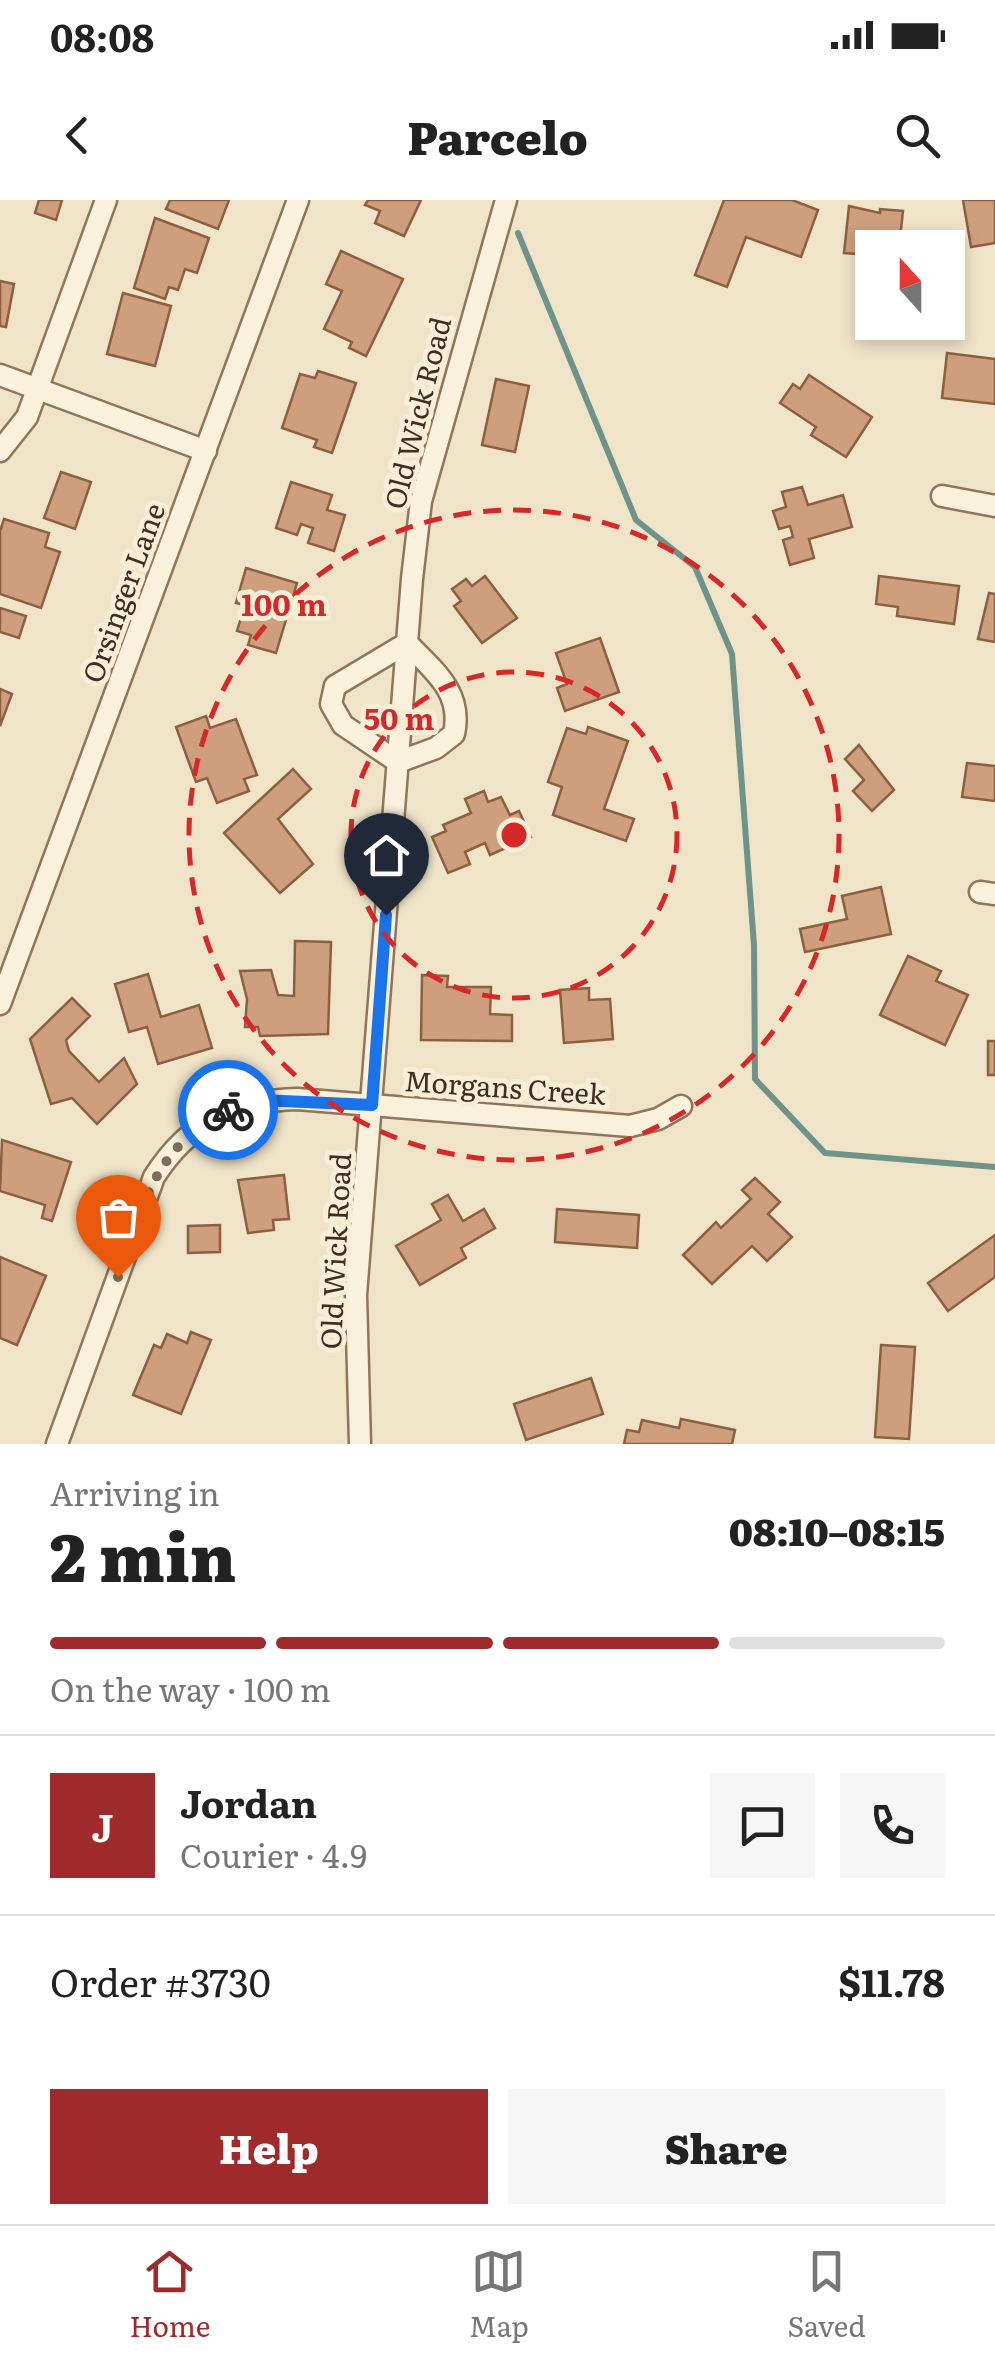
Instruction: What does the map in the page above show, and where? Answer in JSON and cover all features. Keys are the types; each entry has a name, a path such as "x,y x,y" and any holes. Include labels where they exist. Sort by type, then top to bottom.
{"street":[{"path":"0,451 27,417 106,200"},
{"name":"Orsinger Lane","path":"0,1004 298,200"},
{"name":"Old Wick Road","path":"360,1444 356,1295 406,643 421,501 506,200"},
{"path":"0,375 206,451"},
{"path":"942,496 995,506"},
{"path":"406,643 444,680 458,715 454,734 436,748 398,762 344,725 331,704 335,686 406,643"},
{"name":"Morgans Creek","path":"57,1444 154,1177 181,1139 229,1109 260,1100 630,1126 658,1119 681,1106"}],"building":[{"path":"39,200 62,200 56,220 35,213"},
{"path":"170,200 229,200 218,229 166,209"},
{"path":"368,200 421,200 404,236 375,223 380,211 365,205"},
{"path":"724,200 792,200 818,210 801,257 746,237 727,287 695,275"},
{"path":"963,200 995,200 995,243 971,247"},
{"path":"849,206 880,213 880,209 903,211 901,230 855,230 855,254 844,253"},
{"path":"155,218 209,238 197,273 185,269 178,290 169,287 165,299 134,288"},
{"path":"341,251 403,279 366,356 349,348 352,342 324,329 342,291 326,284"},
{"path":"0,281 14,284 6,327 0,326"},
{"path":"123,293 171,306 155,366 107,354"},
{"path":"947,353 995,359 995,404 942,398"},
{"path":"318,371 356,383 332,453 314,447 317,440 282,428 300,374 315,378"},
{"path":"809,375 872,417 846,457 811,435 816,427 780,403 793,384 800,389"},
{"path":"496,379 529,386 515,452 482,445"},
{"path":"61,472 91,482 75,529 44,518"},
{"path":"291,482 332,495 327,510 345,515 334,551 308,543 313,528 301,524 297,535 276,528"},
{"path":"802,487 808,505 843,495 852,527 809,539 814,558 790,565 783,540 793,537 790,526 779,529 773,511 786,507 782,492"},
{"path":"4,519 49,533 45,547 60,552 41,608 0,594 0,531"},
{"path":"246,568 297,583 276,653 248,645 251,635 237,631 245,605 236,603"},
{"path":"485,576 517,618 482,643 454,606 461,601 452,589 466,579 472,586"},
{"path":"879,576 959,586 954,624 897,616 898,607 876,604"},
{"path":"989,593 995,594 995,642 978,639"},
{"path":"0,608 26,616 19,638 0,632"},
{"path":"600,638 619,692 565,711 557,688 567,684 556,653"},
{"path":"0,689 12,694 0,726"},
{"path":"206,716 210,728 236,719 257,775 244,779 249,791 217,803 207,778 196,782 176,727"},
{"path":"588,727 628,741 604,809 634,819 626,841 553,815 562,787 548,782 567,728 586,734"},
{"path":"859,745 894,790 872,811 853,791 864,780 845,759"},
{"path":"967,763 995,766 995,801 962,797"},
{"path":"293,769 311,789 278,819 313,864 280,893 224,833"},
{"path":"484,791 488,802 501,797 510,815 519,811 531,837 490,855 485,843 465,852 470,864 448,873 432,837 446,831 443,825 471,813 465,799"},
{"path":"881,887 891,934 805,952 800,929 847,919 842,896"},
{"path":"295,941 331,942 328,1034 260,1036 258,1027 245,1027 247,999 240,971 271,970 278,995 294,996"},
{"path":"908,956 941,971 936,981 968,995 945,1045 880,1015"},
{"path":"148,974 161,1017 199,1005 212,1048 158,1064 147,1027 129,1032 115,984"},
{"path":"422,975 448,976 447,987 491,987 490,1014 512,1015 512,1041 421,1040"},
{"path":"589,988 589,1000 610,999 613,1039 564,1043 560,990"},
{"path":"72,998 90,1016 66,1040 69,1051 99,1082 124,1058 137,1084 97,1124 72,1098 51,1104 30,1039"},
{"path":"988,1041 995,1041 995,1075 988,1075"},
{"path":"2,1140 71,1162 52,1221 42,1218 45,1205 0,1191"},
{"path":"284,1175 289,1219 273,1220 274,1230 248,1233 238,1180"},
{"path":"755,1178 780,1202 768,1214 792,1237 767,1261 752,1246 712,1284 683,1255 716,1222 721,1228 751,1199 742,1190"},
{"path":"448,1195 463,1221 484,1209 495,1228 461,1248 466,1258 420,1285 396,1246 441,1220 432,1204"},
{"path":"557,1209 639,1215 637,1248 555,1242"},
{"path":"220,1225 220,1252 188,1253 188,1226"},
{"path":"995,1235 995,1277 948,1311 928,1283"},
{"path":"0,1257 46,1276 17,1345 0,1338"},
{"path":"191,1332 211,1340 181,1414 133,1395 154,1345 161,1348 167,1334 187,1343"},
{"path":"881,1345 915,1347 909,1439 875,1437"},
{"path":"591,1378 603,1414 526,1440 514,1404"},
{"path":"681,1419 735,1430 732,1444 624,1444 627,1430 639,1432 642,1420 679,1428"}],"waterway":[{"path":"518,233 636,520 695,567 732,654 754,945 755,1079 825,1153 995,1167"}],"way so far":[{"path":"118,1277 154,1177 167,1156 198,1125 228,1110"}],"route":[{"path":"228,1110 260,1100 372,1105 386,915"}]}
